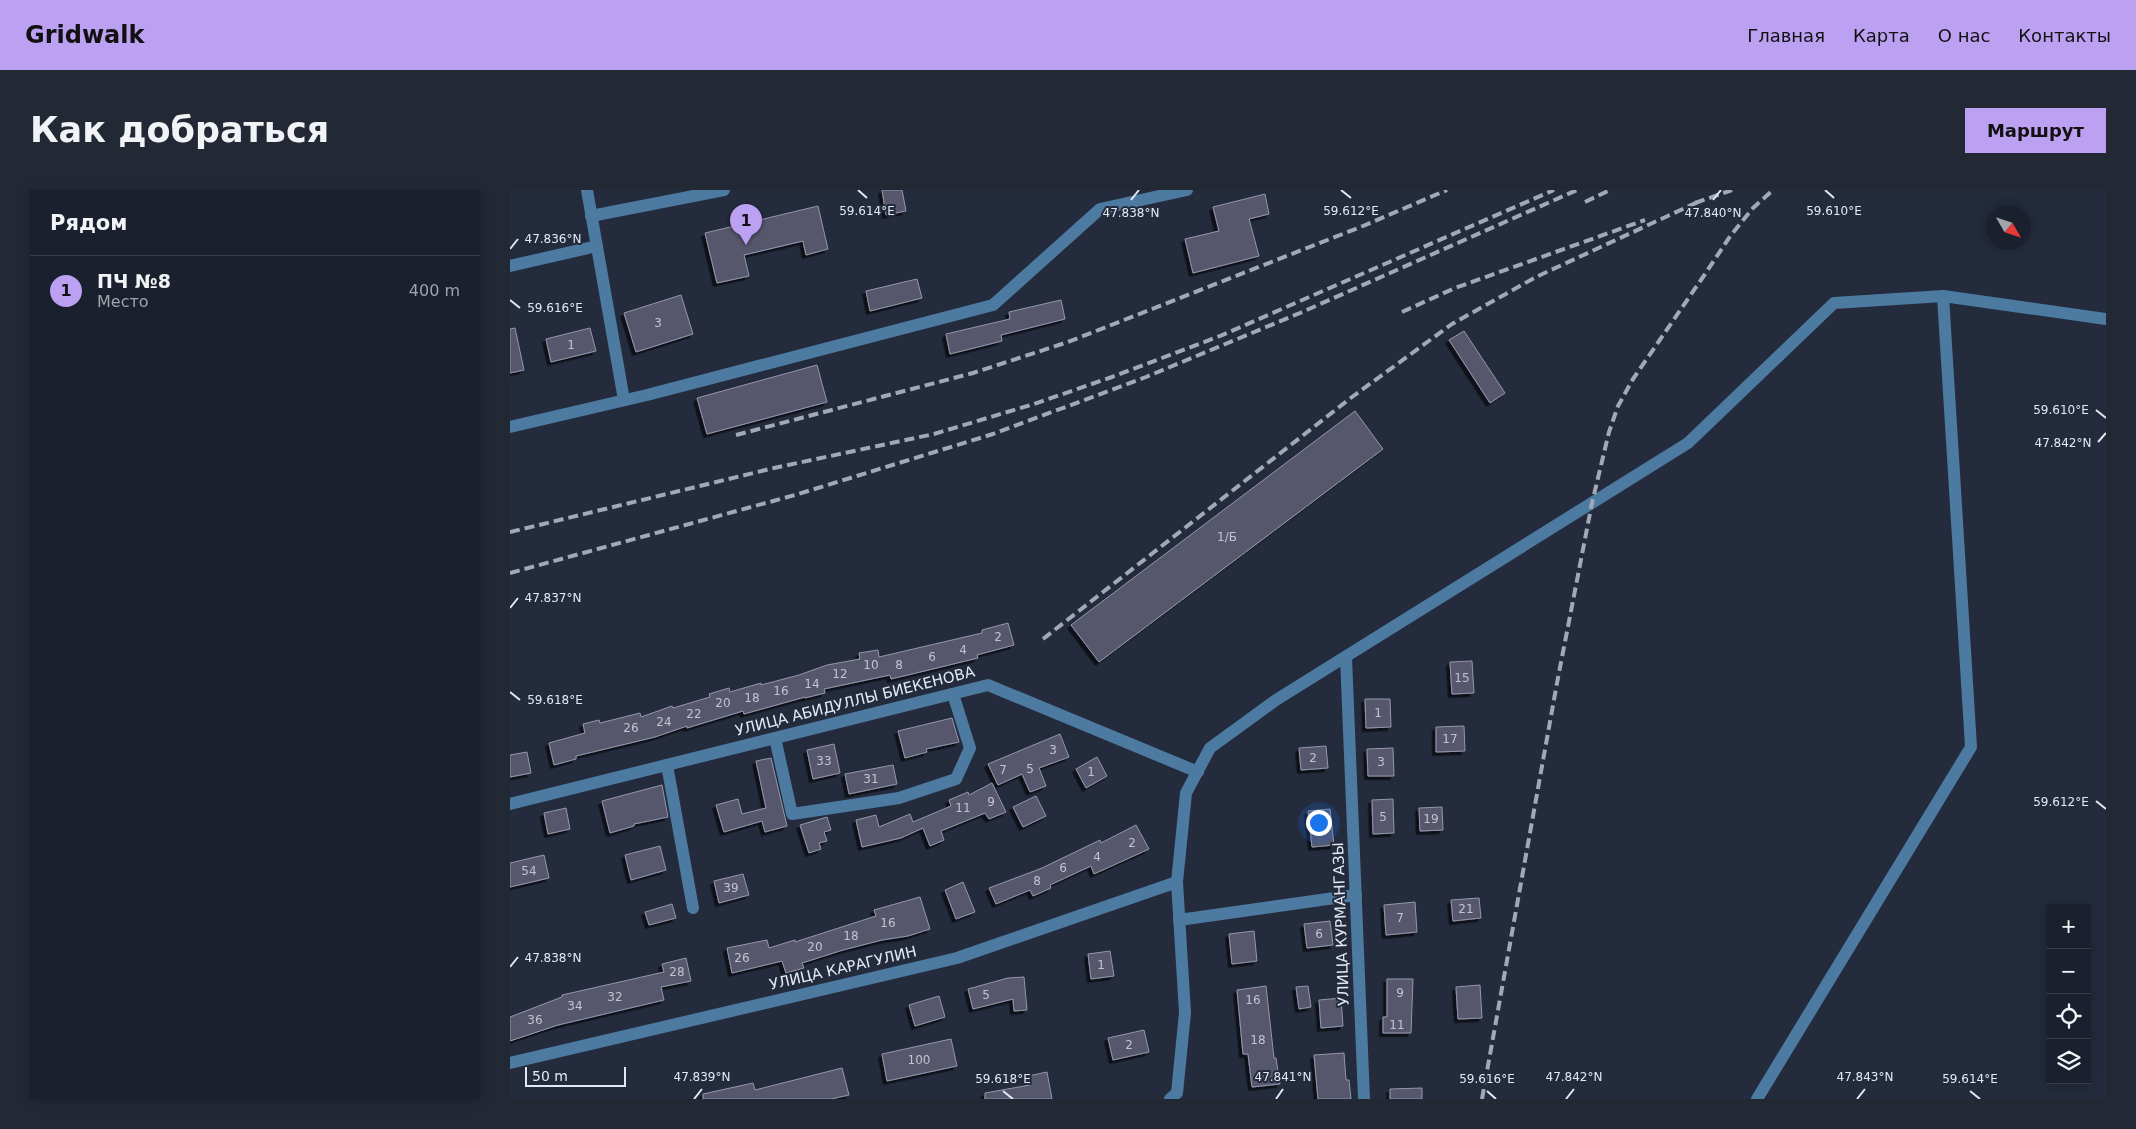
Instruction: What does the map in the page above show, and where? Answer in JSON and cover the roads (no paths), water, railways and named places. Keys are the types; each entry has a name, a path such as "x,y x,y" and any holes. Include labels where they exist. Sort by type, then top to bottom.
{"street":[{"path":"586,190 624,400"},
{"path":"591,216 724,190"},
{"path":"510,427 624,400 993,305 1100,209 1188,190"},
{"path":"510,266 597,246"},
{"path":"1757,1099 1970,747 1943,296"},
{"path":"1170,1099 1177,1093 1185,1013 1177,882 1186,793 1210,748 1276,700 1688,443 1834,303 1943,296 2106,319"},
{"name":"УЛИЦА КУРМАНГАЗЫ","path":"1346,657 1364,1099"},
{"name":"УЛИЦА АБИДУЛЛЫ БИЕКЕНОВА","path":"510,804 988,685 1198,772"},
{"path":"775,738 792,814 899,798 956,779 970,748 953,694"},
{"path":"666,765 694,908"},
{"name":"УЛИЦА КАРАГУЛИН","path":"510,1063 957,958 1177,882"},
{"path":"1179,920 1356,894"}],"railway":[{"path":"736,435 973,373 1068,342 1363,226 1447,190"},
{"path":"510,532 774,468 934,434 1034,404 1220,336 1554,190"},
{"path":"510,573 795,495 993,434 1146,377 1300,313 1577,190"},
{"path":"1585,202 1610,190"},
{"path":"1695,203 1732,190"},
{"path":"1482,1099 1557,683 1592,503 1609,432 1618,406 1633,379 1731,235 1753,208 1773,190"},
{"path":"1043,639 1352,397 1452,324 1536,277 1700,201"},
{"path":"1402,312 1455,288 1645,220"}],"place":[{"name":"ПЧ №8","path":"746,245"}]}
